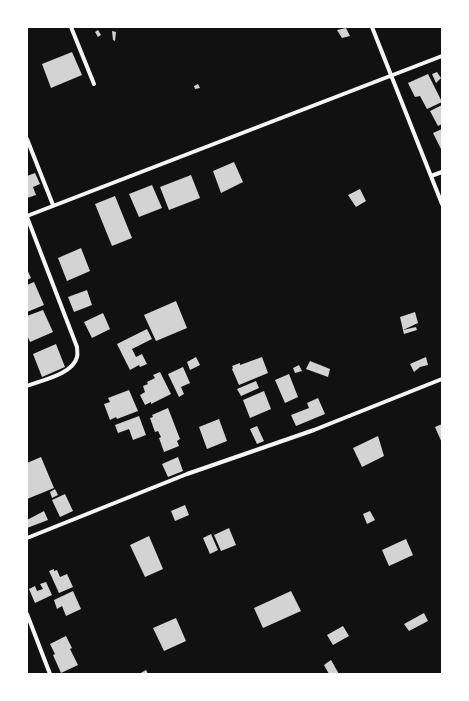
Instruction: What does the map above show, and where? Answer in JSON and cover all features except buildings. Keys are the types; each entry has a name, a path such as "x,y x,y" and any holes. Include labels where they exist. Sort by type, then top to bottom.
{"street":[{"path":"71,27 94,84"},
{"path":"372,27 442,204"},
{"path":"27,386 66,372 74,364 77,356 76,348 27,216 442,56"},
{"path":"27,139 53,206"},
{"path":"431,176 442,172"},
{"path":"27,538 187,474 314,430 442,380"},
{"path":"27,614 50,674"}]}
